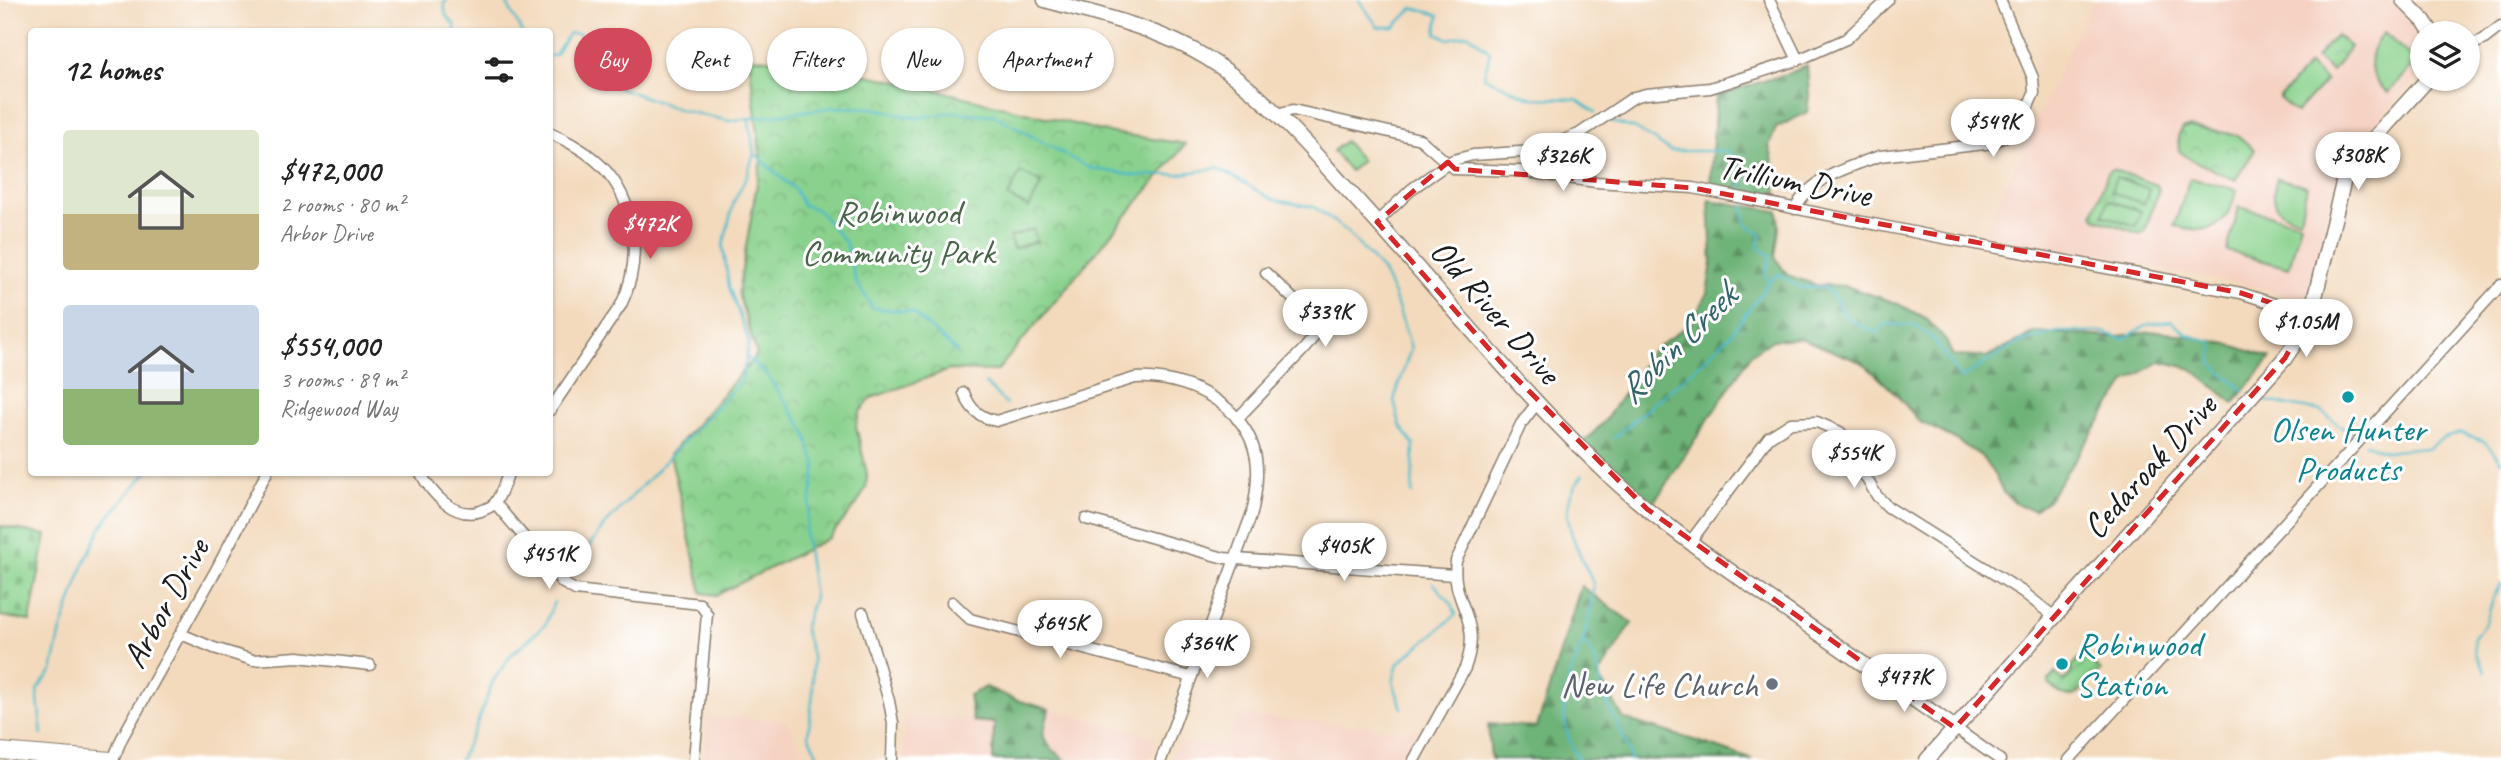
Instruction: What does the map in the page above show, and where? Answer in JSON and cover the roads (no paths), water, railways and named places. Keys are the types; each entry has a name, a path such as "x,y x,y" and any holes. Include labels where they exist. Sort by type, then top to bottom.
{"main road":[{"path":"0,751 112,760"}],"street":[{"name":"Old River Drive","path":"1045,0 1121,22 1197,52 1236,78 1276,114 1377,222 1537,403 1628,493 1690,542 2000,760"},
{"path":"1769,0 1798,60"},
{"path":"1377,222 1402,197 1448,162 1469,155 1536,151 1578,134 1634,97 1664,91 1710,88 1798,60 1846,39 1888,0"},
{"path":"1796,209 1802,197 1814,186 1863,162 1880,156 1993,142 2016,128 2025,117 2034,93 2032,78 2000,0"},
{"path":"2403,0 2424,21"},
{"path":"2480,41 2501,26"},
{"name":"Cedaroak Drive","path":"1927,760 2285,358 2309,315 2322,276 2344,178 2359,155 2417,91"},
{"name":"Trillium Drive","path":"1276,114 1293,110 1420,139 1454,169 1519,171 1596,182 1693,188 2241,293 2309,315"},
{"path":"553,135 586,152 614,180 630,220 634,258 629,287 621,305 553,406"},
{"path":"1237,419 1313,339 1315,331 1312,317 1266,273"},
{"path":"2069,760 2501,285"},
{"path":"964,393 969,407 987,419 996,421 1135,378 1151,377 1201,391 1225,406 1237,419 1253,449 1257,472 1252,513 1161,760"},
{"path":"1414,760 1465,668 1470,654 1470,622 1454,575 1456,561 1521,424 1537,403"},
{"path":"1690,542 1769,437 1791,423 1817,422 1833,428 1847,439 1867,480 1888,507 2022,592 2053,616"},
{"name":"Arbor Drive","path":"112,760 265,476"},
{"path":"423,476 434,493 451,507 463,512 477,512 495,503 507,476"},
{"path":"495,503 563,583 575,590 700,604 707,614 694,760"},
{"path":"1086,519 1220,557 1454,575"},
{"path":"952,602 970,619 1191,677"},
{"path":"863,613 889,701 893,723 892,760"},
{"path":"181,634 253,660 298,657 370,665"}],"waterway":[{"path":"447,0 444,3 446,16 455,28"},
{"path":"505,0 520,28"},
{"path":"1359,0 1378,27 1394,27 1413,8 1439,15 1436,33 1449,39 1469,34 1490,52 1484,77 1531,98 1576,99 1595,112"},
{"path":"553,55 569,33 580,34 592,47 614,86 681,110 729,121 835,107 874,108 916,118 953,112 994,115 1089,168 1138,176 1180,174 1218,168 1274,200 1314,207 1344,229 1382,270 1394,295 1411,348 1394,400 1400,425 1414,445 1412,494"},
{"path":"572,570 603,527 742,380 749,341 729,287 723,246 734,201 747,176 754,153 749,119"},
{"path":"1612,122 1636,129 1671,151 1728,151 1742,178 1743,189"},
{"path":"754,153 795,190 803,205 818,210 846,243 856,282 873,308 912,312 957,352"},
{"path":"1744,205 1745,223 1761,234 1758,247 1771,256 1765,275 1770,281 1779,274 1801,288 1827,289 1847,317 1877,333 1885,324 1916,326 1932,338 1961,378 2018,343 2057,332 2103,332 2123,339 2149,324 2172,321 2188,335 2213,342 2212,364 2244,391"},
{"name":"Robin Creek","path":"1614,438 1731,334 1770,281"},
{"path":"746,357 767,375 805,431 816,466 805,534 814,597 804,628 812,655 813,692 808,735 820,760"},
{"path":"985,383 1006,404"},
{"path":"2260,400 2321,411 2352,435"},
{"path":"2366,444 2388,452 2427,449 2442,439 2461,433 2484,441 2501,461"},
{"name":"Robin Creek","path":"1579,760 1564,718 1568,682 1587,627 1593,589 1592,579 1574,541 1568,519 1570,497 1583,475"},
{"path":"42,735 37,690 52,671 61,631 83,566 103,524 144,476"},
{"path":"1402,708 1393,682 1398,663 1456,615 1452,604 1433,583"},
{"path":"2485,672 2475,653 2474,638 2486,622 2494,596 2501,584"},
{"path":"460,760 493,681 511,655 545,625 554,602"},
{"path":"1583,642 1595,659 1603,693 1631,760"}],"place":[{"name":"Olsen Hunter Products","path":"2348,397"},
{"name":"Robinwood Station","path":"2062,664"},
{"name":"New Life Church","path":"1772,684"}],"park label":[{"name":"Robinwood Community Park","path":"898,232"}]}
